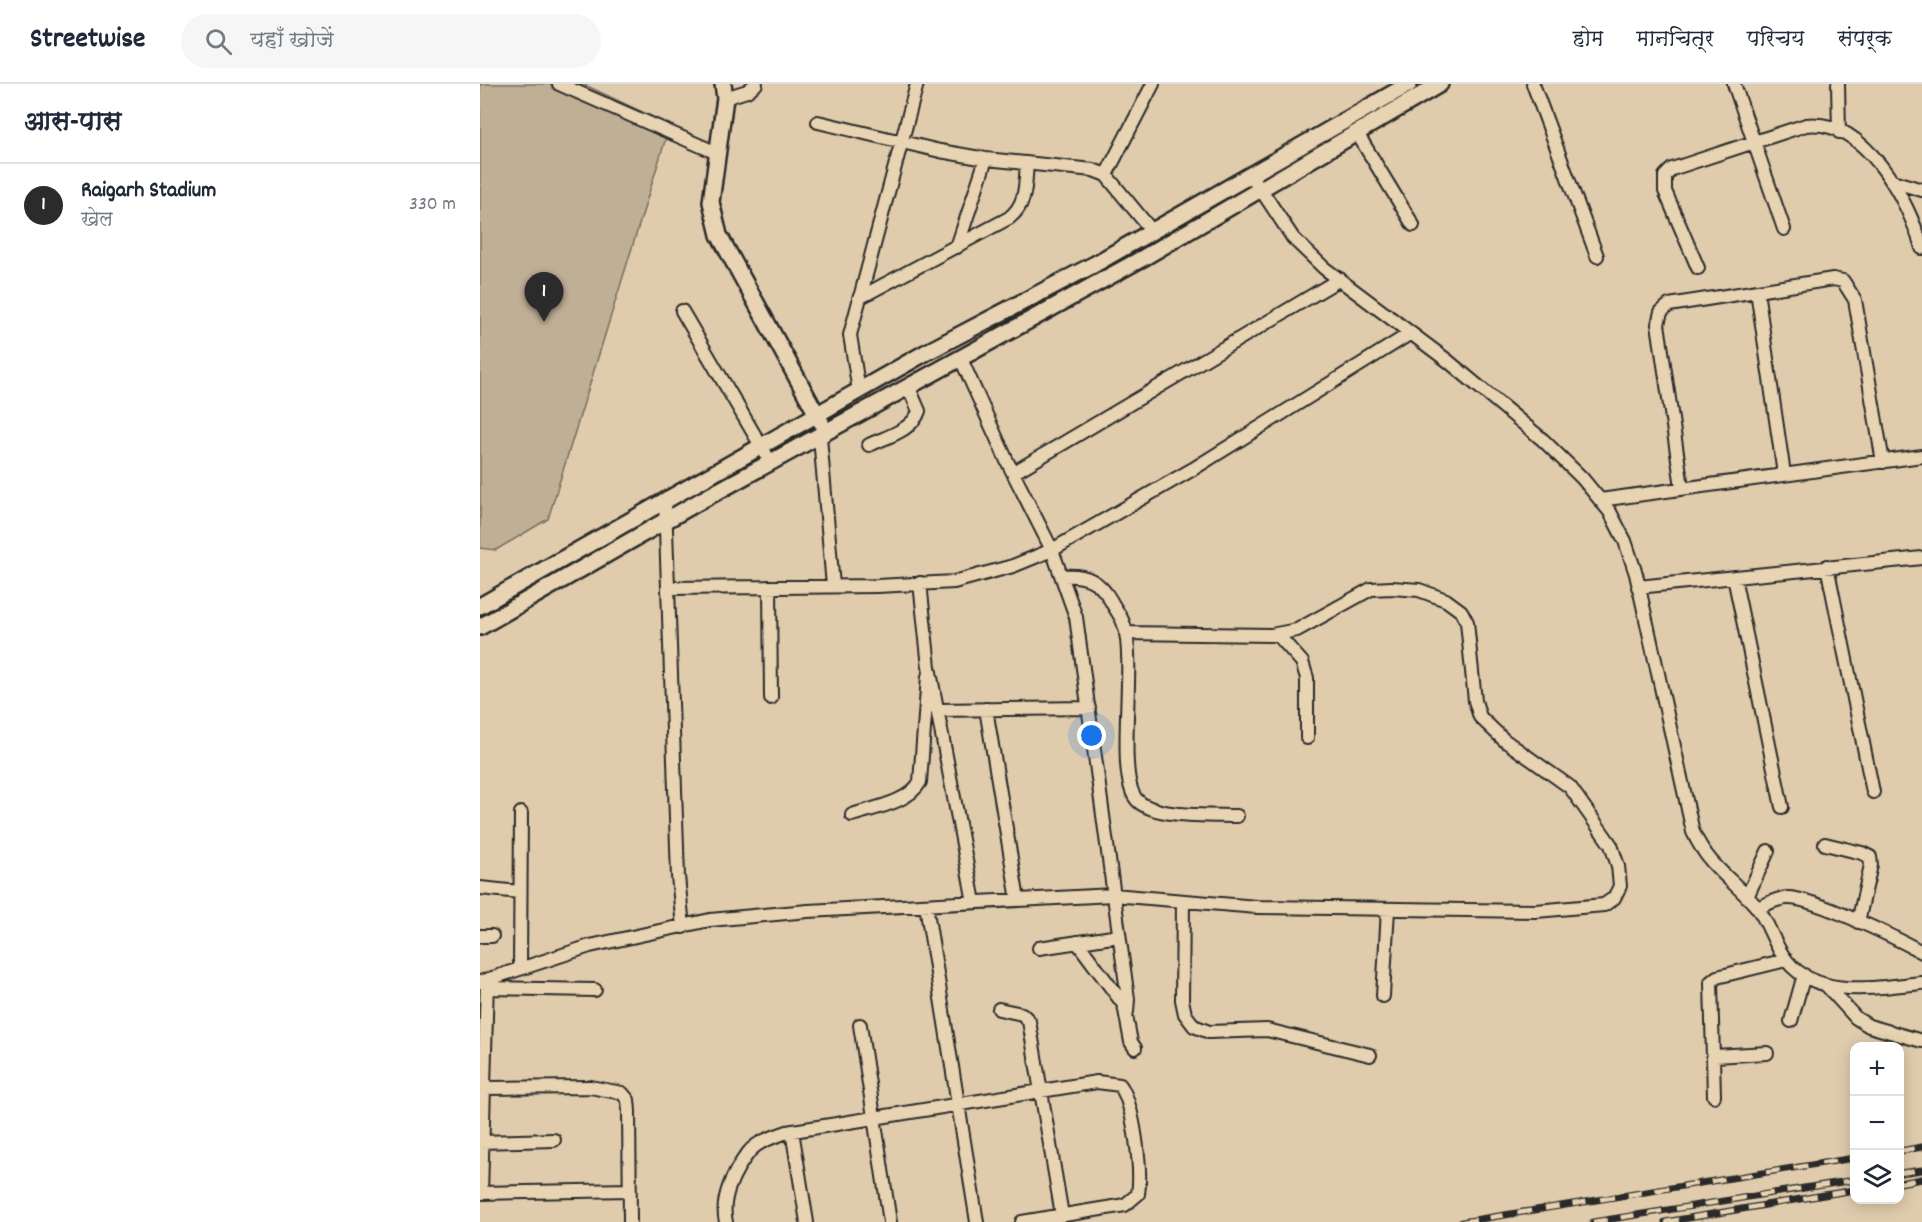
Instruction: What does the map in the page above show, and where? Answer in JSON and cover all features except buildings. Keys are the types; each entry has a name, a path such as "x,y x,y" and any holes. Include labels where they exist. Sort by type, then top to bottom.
{"street":[{"path":"560,84 717,153"},
{"path":"756,84 747,91 724,91 711,202 719,235 817,414 824,435 833,586"},
{"path":"859,391 850,335 917,84"},
{"path":"1106,175 1153,84"},
{"path":"480,606 817,414 1252,175 1409,84"},
{"path":"480,627 666,521 961,359 1261,189 1440,84"},
{"path":"1533,84 1597,256"},
{"path":"1734,84 1756,141 1784,229"},
{"path":"1838,84 1839,132"},
{"path":"1392,94 1400,107"},
{"path":"818,122 902,143 986,159 1082,168 1106,175 1152,231"},
{"path":"1698,268 1665,191 1665,176 1672,169 1812,124 1830,126 1862,146 1892,181 1914,221 1922,248"},
{"path":"1357,133 1413,225"},
{"path":"957,247 986,159"},
{"path":"859,297 957,247 1019,210 1024,198 1027,163"},
{"path":"1252,175 1293,238 1340,279 1448,361 1543,440 1600,500 1625,541 1638,587 1693,832 1703,854 1757,908 1786,960 1804,975 1835,988 1922,984"},
{"path":"1892,181 1922,190"},
{"path":"1013,473 1340,279"},
{"path":"1682,487 1658,324 1661,312 1669,305 1833,279 1843,281 1851,289 1855,300 1883,462"},
{"path":"1757,291 1784,474"},
{"path":"682,311 771,463"},
{"path":"668,588 954,582 1013,566 1052,550 1193,469 1411,333"},
{"path":"961,359 1013,473 1052,550 1063,576 1080,637 1128,999 1127,1012 1131,1042 1135,1048"},
{"path":"869,445 908,426 916,418 919,411 909,388"},
{"path":"1600,500 1922,456"},
{"path":"665,501 678,876 683,927"},
{"path":"1638,587 1827,566 1922,559"},
{"path":"1827,566 1874,792"},
{"path":"1063,576 1079,575 1096,581 1105,591 1124,624 1129,670 1127,771 1132,793 1139,802 1166,812 1237,816"},
{"path":"1734,577 1782,807"},
{"path":"920,583 929,667 974,902"},
{"path":"770,587 771,698"},
{"path":"484,983 590,946 710,921 767,914 1113,895 1183,903 1257,907 1536,911 1587,908 1604,905 1614,898 1620,886 1618,866 1611,845 1578,796 1503,740 1480,717 1474,701 1467,622 1461,611 1446,600 1419,590 1371,589 1297,630 1277,634 1126,633"},
{"path":"1277,634 1302,662 1307,678 1307,738"},
{"path":"852,815 906,796 916,790 920,782 925,694 929,667"},
{"path":"938,710 1089,708"},
{"path":"986,709 1018,900"},
{"path":"520,969 521,813"},
{"path":"1825,843 1870,857 1871,865 1858,922"},
{"path":"1747,897 1768,851"},
{"path":"480,888 520,892"},
{"path":"1757,908 1789,898 1858,922 1922,952"},
{"path":"1183,903 1182,1000 1185,1014 1194,1026 1209,1032 1267,1030 1370,1054"},
{"path":"926,905 977,1222"},
{"path":"1383,996 1388,909"},
{"path":"1039,948 1119,936"},
{"path":"1077,942 1127,1012"},
{"path":"1714,1096 1715,1056 1711,982 1718,977 1786,960"},
{"path":"1791,1022 1804,975"},
{"path":"484,983 595,990"},
{"path":"484,983 480,1193 629,1190"},
{"path":"1826,985 1856,1018 1869,1026 1922,1041"},
{"path":"999,1010 1022,1014 1029,1021 1043,1092 1062,1215"},
{"path":"860,1025 890,1222"},
{"path":"1715,1056 1767,1053"},
{"path":"726,1222 724,1197 750,1151 765,1141 792,1131 1097,1082 1120,1085 1128,1102 1139,1170 1138,1194 1125,1204 1022,1222"},
{"path":"483,1088 590,1087 622,1093 628,1100 629,1111 630,1222"},
{"path":"792,1131 807,1222"},
{"path":"481,1142 554,1140"}],"shaded area":[{"path":"480,84 583,84 670,125 548,519 496,550 480,548"}],"railway":[{"path":"1904,1150 1922,1147"},
{"path":"1462,1222 1850,1159"},
{"path":"1904,1172 1922,1170"},
{"path":"1904,1182 1922,1179"},
{"path":"1593,1222 1850,1181"},
{"path":"1665,1222 1850,1191"}],"place":[{"name":"Raigarh Stadium","path":"544,322"}]}
